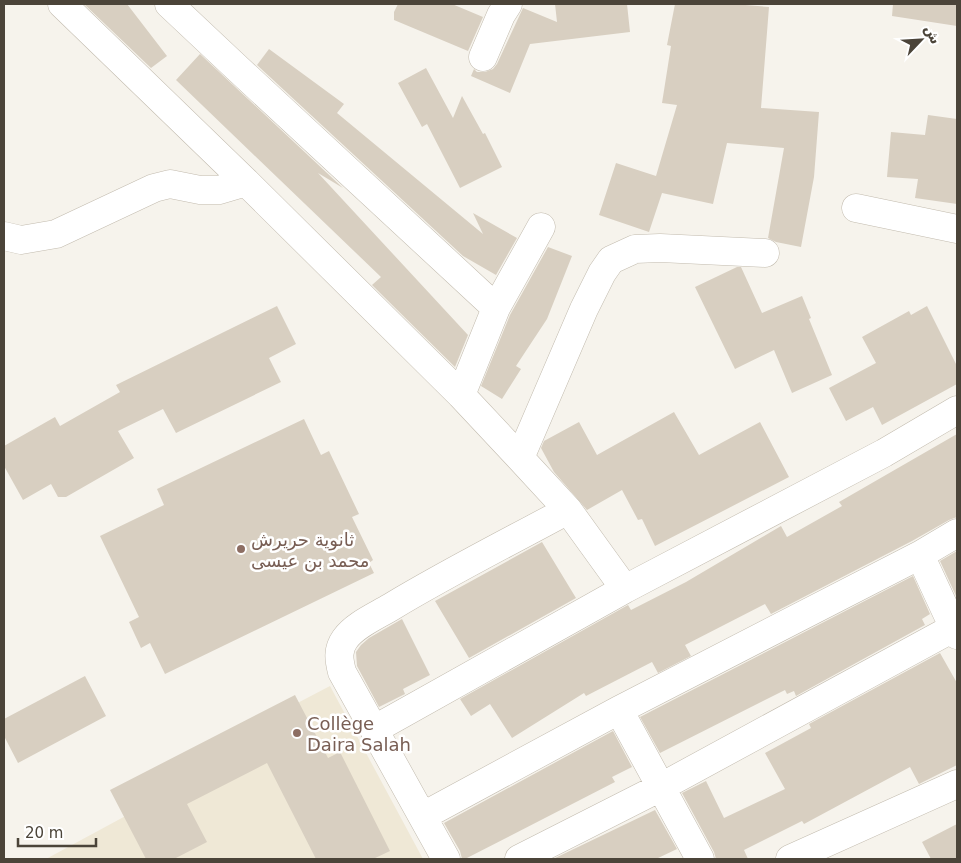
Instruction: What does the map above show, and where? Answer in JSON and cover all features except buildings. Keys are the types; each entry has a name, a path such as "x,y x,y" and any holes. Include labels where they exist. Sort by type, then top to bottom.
{"street":[{"path":"62,4 246,182 461,395 568,510 625,590"},
{"path":"169,4 496,308"},
{"path":"483,56 508,4"},
{"path":"4,236 21,240 56,234 154,188 170,184 200,190 219,190 246,182"},
{"path":"856,208 957,229"},
{"path":"461,395 496,308 542,227"},
{"path":"520,458 584,309 602,273 611,260 635,249 660,248 765,253"},
{"path":"375,729 625,590 884,453 957,410"},
{"path":"446,859 342,672 339,658 340,648 356,628 409,596 568,510"},
{"path":"423,816 619,710 920,555 957,533"},
{"path":"519,859 660,787 956,630 920,555"},
{"path":"619,710 660,787 691,856"},
{"path":"790,859 957,784"}],"shaded area":[{"name":"Collège Daira Salah","path":"330,686 423,859 46,859 131,813 148,781"}],"place":[{"name":"ثانوية حريرش محمد بن عيسى","path":"241,549"},
{"name":"Collège Daira Salah","path":"297,733"}]}
